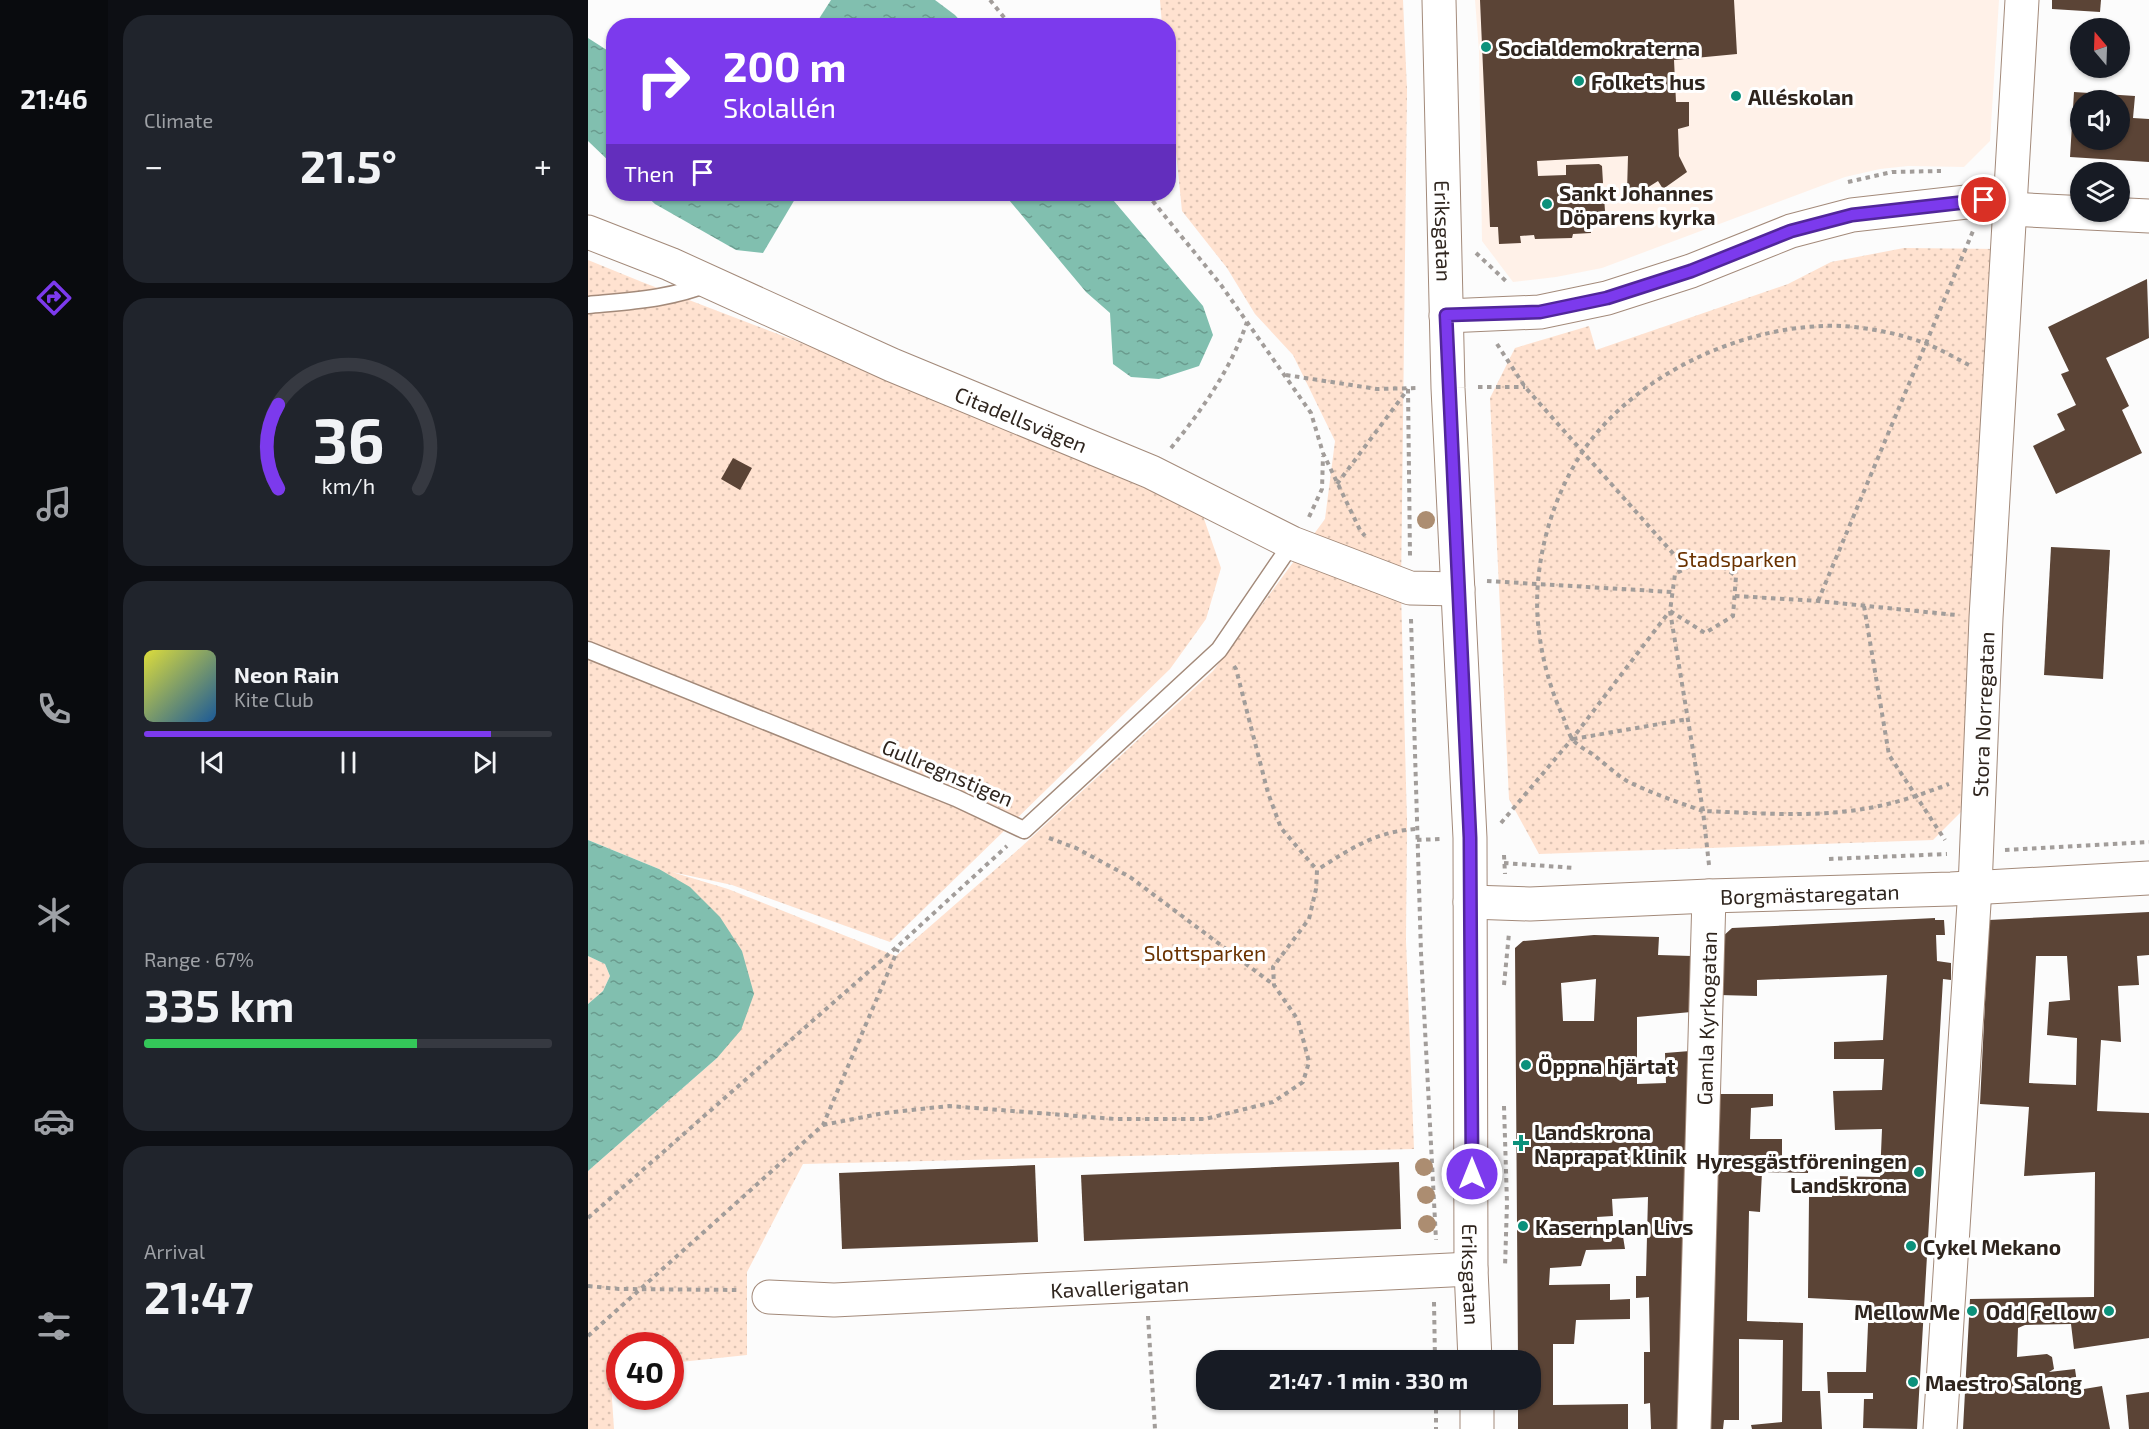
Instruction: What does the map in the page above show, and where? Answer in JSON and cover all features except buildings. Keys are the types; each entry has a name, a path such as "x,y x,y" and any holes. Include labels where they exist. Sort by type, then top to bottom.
{"street":[{"name":"Eriksgatan","path":"1439,0 1462,316 1448,388 1472,585 1470,902 1472,1269 1475,1350"},
{"name":"Stora Norregatan","path":"1940,1429 1975,888 1965,853 1986,618 1997,204 2022,0"},
{"path":"1462,316 1540,312 1607,298 1691,271 1791,231 1852,215 1997,204 2149,216"},
{"name":"Citadellsvägen","path":"588,232 710,282 892,364 1151,472 1292,543 1410,588 1472,585"},
{"name":"Borgmästaregatan","path":"1470,902 1530,904 1709,880 1975,888 2149,878"},
{"name":"Gamla Kyrkogatan","path":"1694,1429 1709,880"},
{"name":"Kavallerigatan","path":"769,1297 834,1300 1472,1269"},
{"path":"1477,1410 1477,1429"}],"lane":[{"path":"588,305 688,292 710,282"},
{"name":"Gullregnstigen","path":"588,650 956,798 1024,830 1219,650 1292,543"}],"path":[{"path":"990,0 1005,18"},
{"path":"1154,201 1248,321 1311,413 1323,453 1360,531 1367,539"},
{"path":"1818,601 1970,242 1997,204"},
{"path":"1462,316 1686,568"},
{"path":"1151,472 1189,426 1222,377 1248,321"},
{"path":"1956,782 1917,796 1868,808 1796,814 1703,811 1665,798 1626,780 1572,739 1549,684 1536,608 1548,528 1564,487 1583,451 1626,404 1654,382 1688,362 1724,346 1763,333 1843,326 1882,332 1927,344 1974,368"},
{"path":"1286,375 1377,389 1526,387"},
{"path":"1337,484 1408,389"},
{"path":"1408,389 1410,588 1420,952 1437,1236 1433,1252 1435,1350"},
{"path":"1292,543 1313,512 1322,489 1323,453"},
{"path":"1670,611 1704,633 1733,616 1736,576 1707,556 1675,574 1670,611 1703,811 1709,880"},
{"path":"1472,585 1538,584 1672,592"},
{"path":"1735,596 1818,601 1986,618"},
{"path":"1864,606 1889,755 1917,796 1965,853"},
{"path":"1501,823 1572,739 1670,611"},
{"path":"1219,650 1236,669 1268,793 1281,828 1317,870 1316,889 1309,919 1273,967 1274,985"},
{"path":"1572,739 1688,719"},
{"path":"1317,870 1357,845 1382,834 1416,829"},
{"path":"588,1218 899,945 1024,830 1076,848 1130,878 1274,985 1298,1020 1309,1062 1303,1082 1273,1102 1205,1119 1115,1119 949,1106 884,1113 823,1125"},
{"path":"1825,859 2149,842"},
{"path":"1504,863 1586,868"},
{"path":"1709,880 1720,863"},
{"path":"1698,864 1709,880"},
{"path":"588,1336 823,1125 899,945"},
{"path":"1146,1285 1155,1429"},
{"path":"588,1286 619,1290 737,1289 769,1297"},
{"path":"1436,1410 1436,1429"}],"shaded area":[{"name":"Alléskolan","path":"1475,0 1999,0 1990,141 1964,167 1908,166 1880,169 1845,177 1602,268 1513,282 1482,241 1479,51"}],"green space":[{"name":"Slottsparken","path":"1160,0 1403,0 1407,90 1401,591 1407,823 1406,941 1414,1149 803,1164 747,1272 747,1355 684,1362 684,1332 606,1332 606,1410 613,1410 614,1429 588,1429 588,1171 717,1058 659,869 588,840 588,260 846,360 1202,513 1221,568 1206,619 1170,669 890,942 732,885 672,872 728,889 896,956 1020,848 1213,671 1325,519 1335,441 1293,355 1255,314 1227,268 1182,211 1176,152 1176,18 1161,18"},
{"name":"Stadsparken","path":"1904,248 1999,249 1964,809 1933,840 1539,854 1509,799 1490,398 1515,348 1589,326 1596,350 1788,284 1831,262"},
{"path":"588,956 605,964 610,976 603,991 588,1004"}],"water":[{"path":"831,0 935,0 958,18 819,18"},
{"path":"588,38 606,50 606,158 588,141"},
{"path":"652,201 794,201 763,253 736,250"},
{"path":"1010,201 1114,201 1203,306 1213,335 1199,366 1159,379 1131,377 1113,364 1110,313 1086,292"},
{"path":"588,840 659,869 690,887 720,917 742,951 754,994 741,1030 717,1058 588,1171 588,1004 603,991 610,976 605,964 588,956"}],"place":[{"name":"Socialdemokraterna","path":"1486,47"},
{"name":"Folkets hus","path":"1579,81"},
{"name":"Alléskolan","path":"1736,96"},
{"name":"Sankt Johannes Döparens kyrka","path":"1547,204"},
{"name":"Öppna hjärtat","path":"1526,1065"},
{"name":"Landskrona Naprapat klinik","path":"1521,1143"},
{"name":"Hyresgästföreningen Landskrona","path":"1919,1172"},
{"name":"Kasernplan Livs","path":"1523,1226"},
{"name":"Cykel Mekano","path":"1911,1246"},
{"name":"MellowMe","path":"1972,1311"},
{"name":"Odd Fellow","path":"2109,1311"},
{"name":"Maestro Salong","path":"1913,1382"}],"route":[{"path":"1472,1174 1470,838 1446,315 1477,316 1540,312 1607,298 1691,271 1791,231 1852,215 1984,200"}]}
